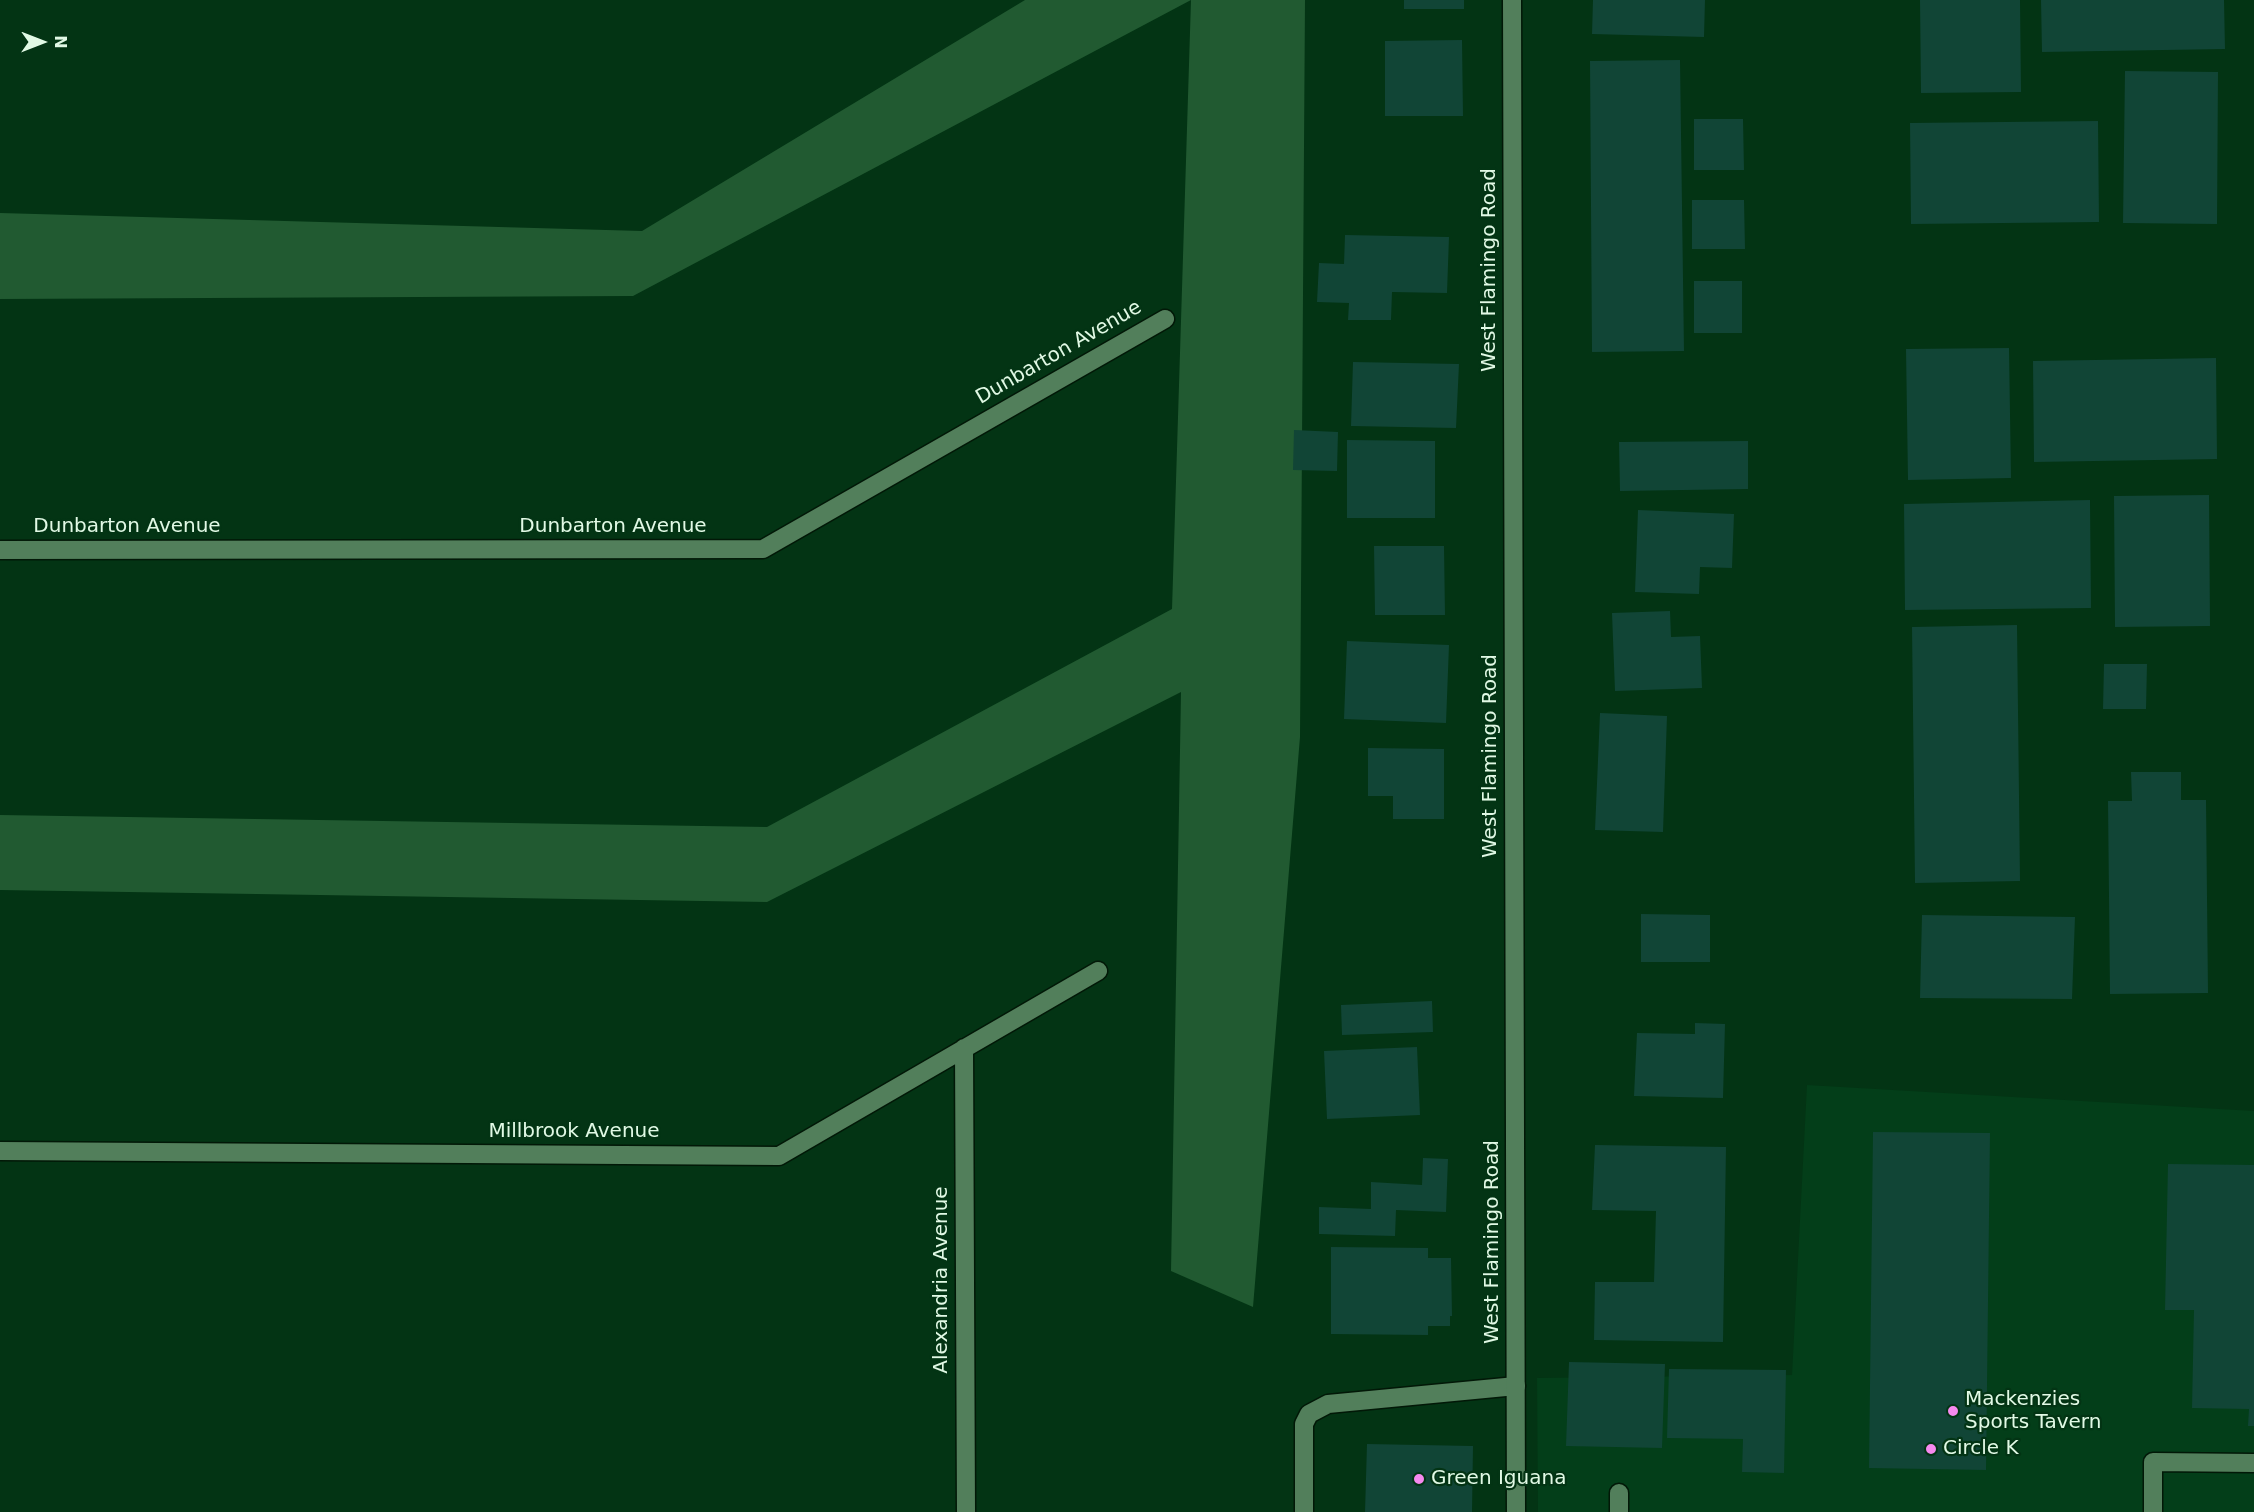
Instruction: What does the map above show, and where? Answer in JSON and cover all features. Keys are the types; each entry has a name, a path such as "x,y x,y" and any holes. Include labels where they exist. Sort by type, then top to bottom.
{"street":[{"name":"West Flamingo Road","path":"1512,0 1516,1512"},
{"name":"Dunbarton Avenue","path":"0,550 763,549 1164,319"},
{"name":"Millbrook Avenue","path":"0,1151 779,1156 1098,971"},
{"name":"Alexandria Avenue","path":"964,1048 966,1512"},
{"path":"1304,1512 1304,1424 1309,1414 1328,1404 1516,1386"},
{"path":"2153,1512 2153,1462 2254,1463"},
{"path":"1619,1493 1619,1512"}],"shaded area":[{"path":"1025,0 1191,0 633,296 0,299 0,213 642,231"},
{"path":"1191,0 1305,0 1300,737 1253,1307 1171,1271 1181,692 767,902 0,890 0,815 767,827 1172,609"},
{"path":"1807,1085 2254,1111 2254,1512 1538,1512 1537,1378 1792,1375"}],"building":[{"path":"1404,0 1464,0 1464,9 1404,9"},
{"path":"1593,0 1705,0 1704,37 1592,34"},
{"path":"1920,0 2020,0 2021,92 1921,93"},
{"path":"2041,0 2224,0 2225,49 2042,52"},
{"path":"1462,40 1463,116 1385,116 1385,41"},
{"path":"1680,60 1684,351 1592,352 1590,61"},
{"path":"2125,71 2218,72 2217,224 2123,223"},
{"path":"1694,119 1743,119 1744,170 1694,170"},
{"path":"2098,121 2099,222 1911,224 1910,123"},
{"path":"1692,200 1744,200 1745,249 1692,249"},
{"path":"1345,235 1449,237 1447,293 1392,292 1391,320 1348,320 1349,303 1317,302 1319,263 1344,264"},
{"path":"1694,281 1742,281 1742,333 1694,333"},
{"path":"2009,348 2011,478 1908,480 1906,349"},
{"path":"2216,358 2217,459 2034,462 2033,361"},
{"path":"1353,362 1459,364 1456,428 1351,426"},
{"path":"1294,430 1338,432 1337,471 1293,470"},
{"path":"1347,440 1435,441 1435,518 1347,518"},
{"path":"1748,441 1748,489 1620,491 1619,442"},
{"path":"2209,495 2210,626 2115,627 2114,496"},
{"path":"2090,500 2091,608 1905,610 1904,504"},
{"path":"1638,510 1734,514 1732,568 1700,567 1699,594 1635,592"},
{"path":"1374,546 1444,546 1445,615 1375,615"},
{"path":"1670,611 1671,637 1700,636 1702,688 1615,691 1612,613"},
{"path":"2017,625 2020,881 1915,883 1912,627"},
{"path":"1347,641 1449,645 1446,723 1344,719"},
{"path":"2104,664 2147,664 2146,709 2103,709"},
{"path":"1600,713 1667,716 1663,832 1595,830"},
{"path":"1368,748 1444,749 1444,819 1393,819 1393,796 1368,796"},
{"path":"2131,772 2181,772 2181,800 2206,800 2208,993 2110,994 2108,801 2132,801"},
{"path":"1641,914 1710,915 1710,962 1641,962"},
{"path":"1922,915 2075,917 2072,999 1920,998"},
{"path":"1432,1001 1433,1032 1342,1035 1341,1005"},
{"path":"1695,1023 1725,1024 1723,1098 1634,1096 1637,1033 1695,1034"},
{"path":"1417,1047 1420,1115 1327,1119 1324,1051"},
{"path":"1873,1132 1990,1133 1986,1470 1869,1468"},
{"path":"1595,1145 1726,1147 1723,1342 1594,1340 1595,1282 1654,1282 1656,1211 1592,1210"},
{"path":"1423,1158 1448,1159 1446,1212 1396,1210 1395,1236 1319,1234 1319,1207 1371,1209 1371,1182 1422,1185"},
{"path":"2168,1164 2254,1165 2254,1426 2248,1426 2249,1409 2192,1408 2194,1310 2165,1310"},
{"path":"1331,1247 1428,1248 1428,1258 1451,1258 1452,1316 1450,1316 1450,1326 1428,1326 1428,1335 1331,1334"},
{"path":"1569,1362 1665,1364 1662,1448 1566,1446"},
{"path":"1669,1369 1786,1370 1784,1473 1742,1472 1743,1439 1667,1438"},
{"name":"Green Iguana","path":"1367,1444 1473,1446 1472,1512 1365,1512"}],"place":[{"name":"Mackenzies Sports Tavern","path":"1953,1411"},
{"name":"Circle K","path":"1931,1449"},
{"name":"Green Iguana","path":"1419,1479"}]}
